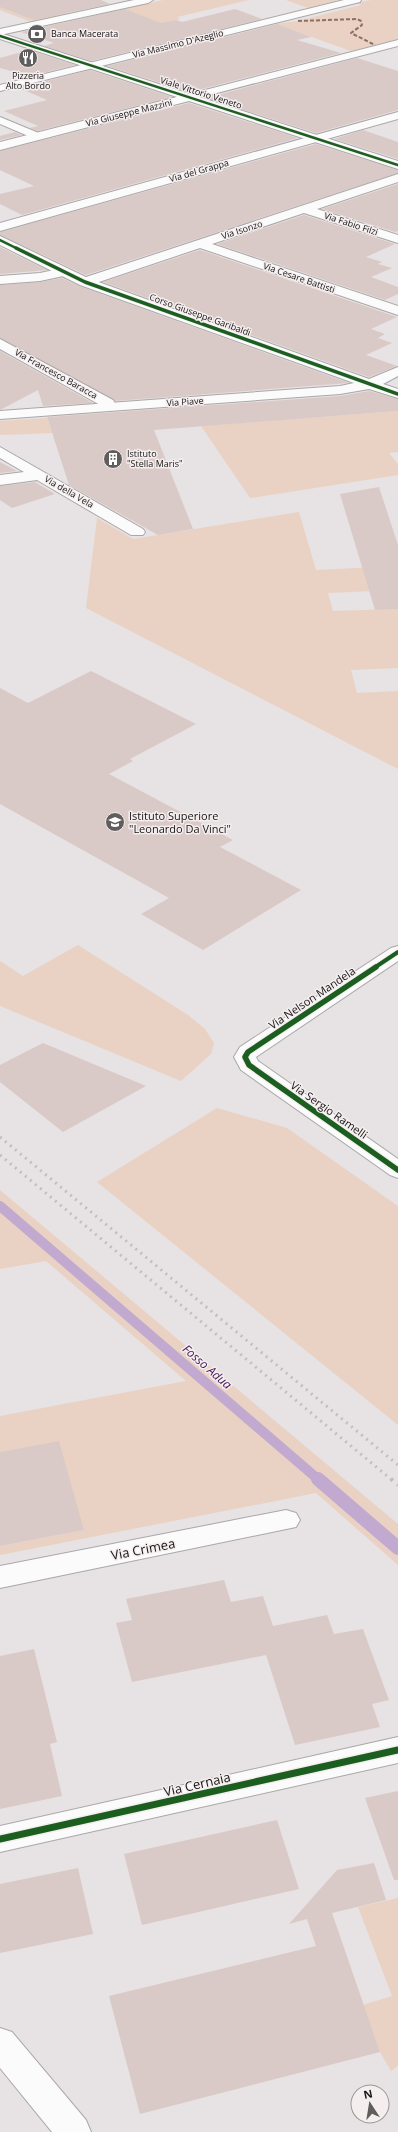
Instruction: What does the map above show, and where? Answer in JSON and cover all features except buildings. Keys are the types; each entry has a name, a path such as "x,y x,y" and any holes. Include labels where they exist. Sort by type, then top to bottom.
{"street":[{"path":"115,0 127,4"},
{"path":"0,32 148,0"},
{"name":"Via Massimo D'Azeglio","path":"0,88 356,0"},
{"name":"Viale Vittorio Veneto","path":"0,36 398,165"},
{"name":"Via Giuseppe Mazzini","path":"0,146 398,43"},
{"name":"Via del Grappa","path":"0,227 398,115"},
{"path":"0,120 37,136"},
{"name":"Via Isonzo","path":"85,282 398,178"},
{"name":"Via Fabio Filzi","path":"304,209 398,239"},
{"name":"Corso Giuseppe Garibaldi","path":"0,240 85,282 398,394"},
{"name":"Via Cesare Battisti","path":"200,244 398,311"},
{"path":"0,280 40,277 63,272"},
{"name":"Via Francesco Baracca","path":"0,343 108,403 110,407"},
{"name":"Via Piave","path":"0,415 340,390 370,384 398,371"},
{"name":"Via della Vela","path":"0,452 137,532"},
{"path":"0,480 39,475"},
{"name":"Via Nelson Mandela","path":"249,1065 245,1057 248,1052 398,952"},
{"name":"Via Sergio Ramelli","path":"249,1065 398,1170"},
{"name":"Via Crimea","path":"0,1577 286,1520"},
{"name":"Via Cernaia","path":"0,1839 398,1750"},
{"path":"0,2043 74,2132"}],"shaded area":[{"path":"31,0 68,14 31,22 0,10 0,6"},
{"path":"163,0 249,0 177,17 180,19 137,30 90,17"},
{"path":"286,0 338,0 308,8"},
{"path":"371,0 398,0 398,39 351,51 275,24 298,21 361,5 357,3"},
{"path":"398,411 398,452 389,453 398,464 398,475 250,498 201,426"},
{"path":"47,418 52,433 0,435 0,421"},
{"path":"299,512 316,570 398,566 398,590 328,593 333,611 398,609 398,668 351,670 357,693 398,691 398,769 86,608 97,518 133,539"},
{"path":"78,945 188,1015 205,1029 214,1043 211,1054 181,1081 0,1006 0,961 23,976"},
{"path":"217,1108 287,1128 398,1206 398,1425 97,1182"},
{"path":"0,1190 398,1524 398,1565 316,1493 0,1555 0,1546 83,1530 59,1442 0,1452 0,1416 186,1381 46,1261 0,1269"},
{"path":"398,1898 398,2066 391,2071 380,2052 363,2005 392,1996 358,1907"}],"waterway":[{"name":"Fosso Adua","path":"0,1206 319,1480"},
{"name":"Fosso Adua","path":"318,1479 398,1548"}],"railway":[{"path":"0,1137 398,1465"},
{"path":"0,1155 392,1480"},
{"path":"391,1479 398,1485"}],"marked path":[{"path":"298,21 357,19 361,21 362,25 351,33 375,45"}],"cycle path":[{"path":"0,36 398,165"},
{"path":"0,240 85,282 398,394"},
{"path":"398,952 248,1052 245,1057 249,1065 398,1170"},
{"path":"0,1839 398,1750"}],"place":[{"name":"Banca Macerata","path":"37,34"},
{"name":"Pizzeria Alto Bordo","path":"28,58"},
{"name":"Istituto \"Stella Maris\"","path":"113,459"},
{"name":"Istituto Superiore \"Leonardo Da Vinci\"","path":"115,822"}]}
